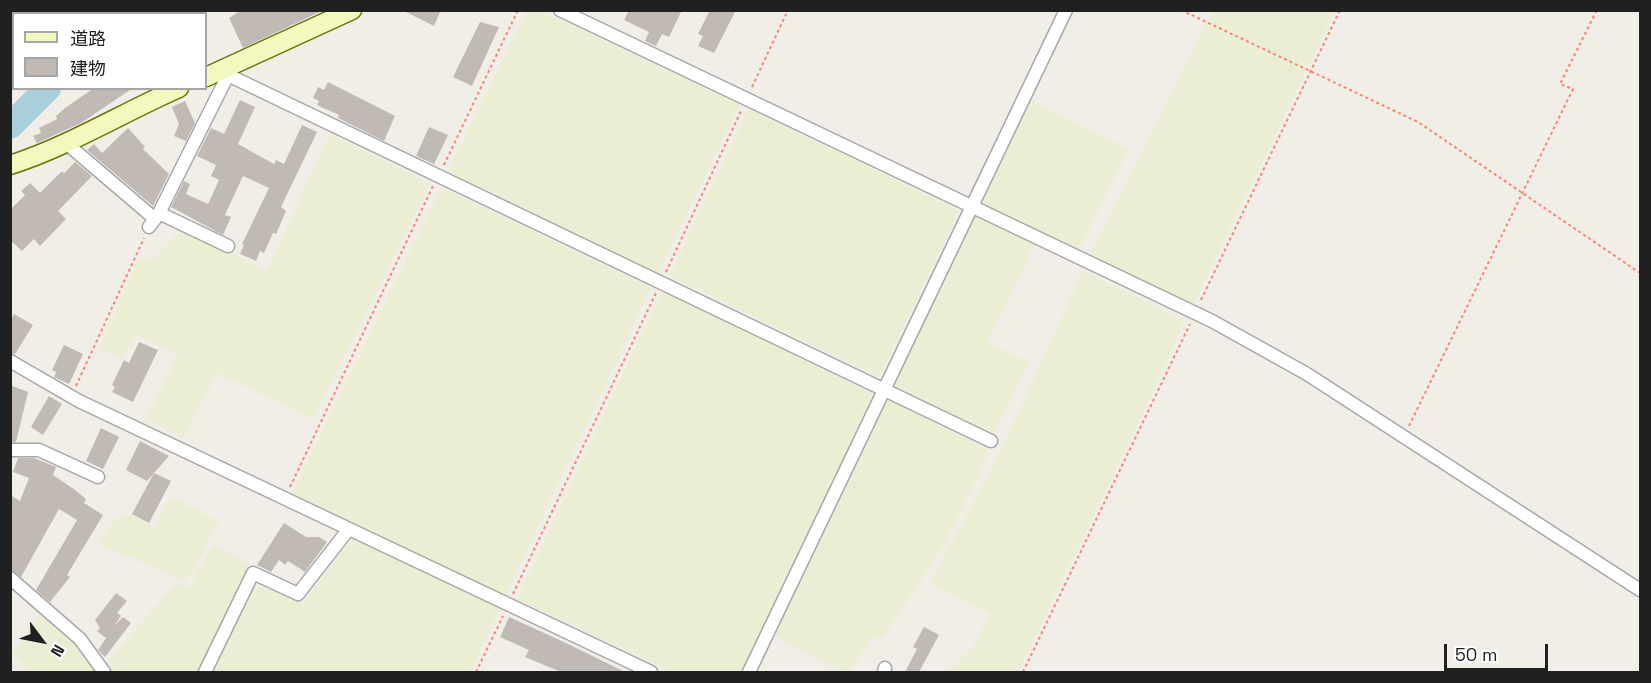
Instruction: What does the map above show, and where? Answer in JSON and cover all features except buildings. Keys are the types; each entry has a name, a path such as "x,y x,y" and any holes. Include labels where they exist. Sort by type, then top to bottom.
{"street":[{"path":"207,77 225,73 352,10"},
{"path":"560,10 1196,312 1307,374 1641,590"},
{"path":"749,672 975,206 1066,10"},
{"path":"225,73 437,177 991,441"},
{"path":"154,219 225,73"},
{"path":"10,165 53,151 127,111 174,90"},
{"path":"66,143 154,219 228,246"},
{"path":"10,361 71,396 348,530 651,672"},
{"path":"10,450 39,450 98,477"},
{"path":"205,672 253,573 298,594 348,530"},
{"path":"10,578 80,639 104,672"}],"path":[{"path":"284,498 518,10"},
{"path":"476,672 661,284 788,10"},
{"path":"1181,10 1418,122 1641,273"},
{"path":"1023,672 1340,10"},
{"path":"1404,436 1573,89 1560,84 1597,10"},
{"path":"71,396 154,219"}],"green space":[{"path":"527,10 541,11 740,105 657,274 448,172"},
{"path":"1213,11 1335,11 1193,305 1089,257"},
{"path":"1031,101 1129,149 1079,250 986,207 984,199"},
{"path":"748,109 959,211 879,377 670,276"},
{"path":"330,134 430,184 313,419 217,373 184,437 146,419 178,355 137,335 121,359 99,348 139,259 154,259 180,230 267,270"},
{"path":"441,188 651,288 505,596 292,494"},
{"path":"976,216 1034,245 987,342 1028,362 993,434 894,385"},
{"path":"1083,271 1184,320 1163,371 1018,672 948,672 974,645 990,614 930,584 1003,446"},
{"path":"662,291 873,394 741,672 673,672 517,599"},
{"path":"888,400 986,449 988,456 943,547 884,636 871,639 850,672 843,672 775,636"},
{"path":"170,496 219,522 186,581 97,543 117,519 127,514 154,528"},
{"path":"356,539 501,607 470,672 212,672 252,590 262,586 303,604 348,543"},
{"path":"212,545 249,564 197,672 115,672 107,661 177,583 190,587"},
{"path":"43,613 75,643 98,672 29,672 12,653"}],"waterway":[{"path":"10,126 46,90"}]}
